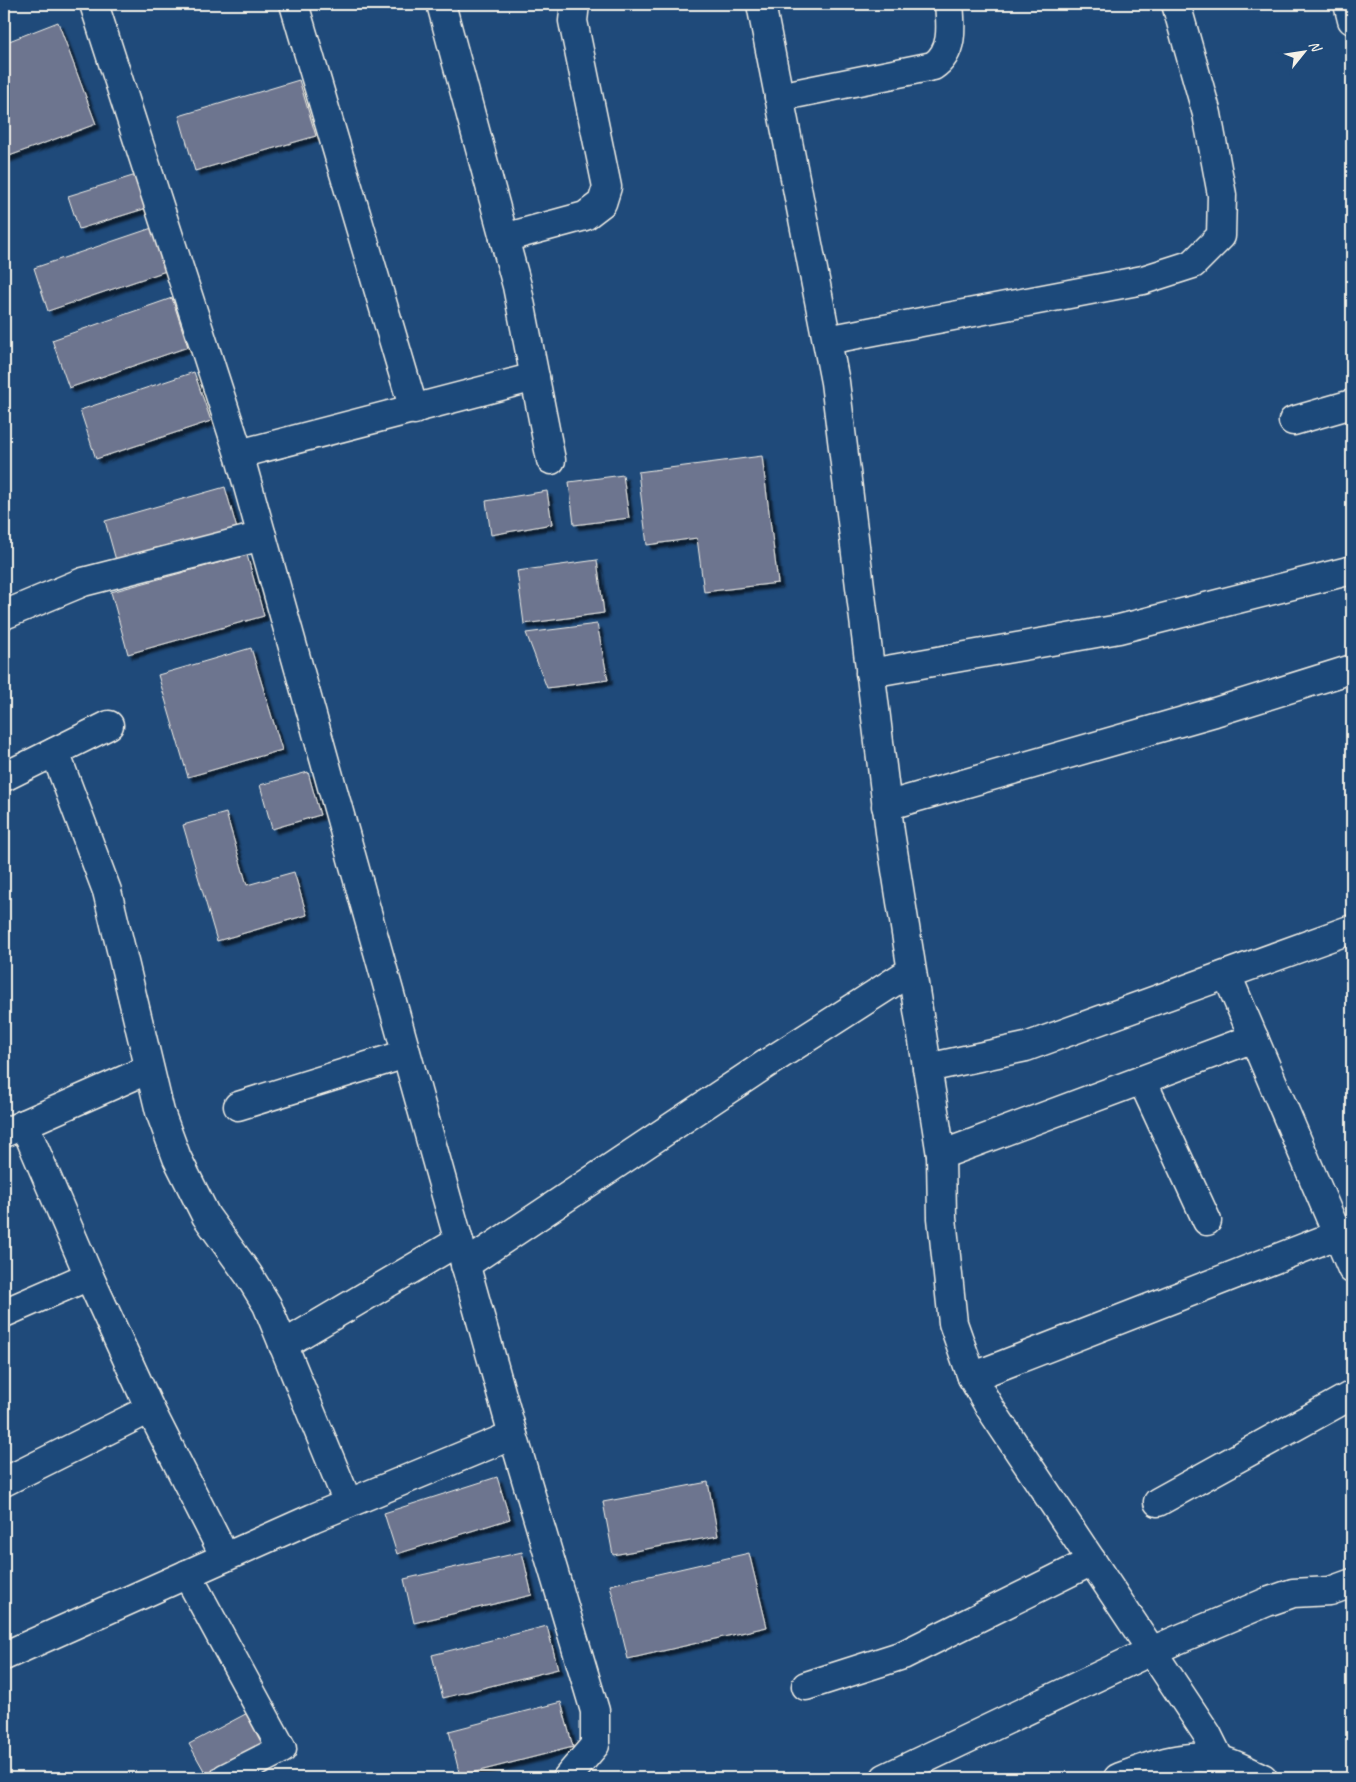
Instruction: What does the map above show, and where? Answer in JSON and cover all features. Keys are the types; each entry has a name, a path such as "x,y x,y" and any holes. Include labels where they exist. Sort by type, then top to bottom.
{"street":[{"path":"94,4 239,454 513,1435 595,1711 595,1745 567,1778"},
{"path":"294,4 414,410"},
{"path":"441,4 517,286 551,460"},
{"path":"504,238 585,216 602,203 607,187 574,21 575,4"},
{"path":"761,4 835,382 886,806 941,1154 942,1218 953,1323 972,1377 1207,1734 1220,1760"},
{"path":"779,97 933,66 942,60 949,44 951,22 949,4"},
{"path":"827,340 1143,280 1193,264 1221,236 1222,194 1207,114 1176,4"},
{"path":"1348,4 1352,20"},
{"path":"239,454 535,378"},
{"path":"1293,421 1352,404"},
{"path":"4,615 83,582 262,536"},
{"path":"870,673 1119,628 1352,570"},
{"path":"886,806 1215,712 1352,669"},
{"path":"4,777 109,725"},
{"path":"55,752 107,891 160,1112 176,1158 206,1216 268,1305 348,1503"},
{"path":"927,1068 1026,1047 1352,929"},
{"path":"283,1345 462,1253 912,971"},
{"path":"1227,975 1254,1038 1345,1231 1352,1269"},
{"path":"941,1154 1254,1038"},
{"path":"238,1106 406,1054"},
{"path":"149,1069 14,1128 89,1276 150,1409 225,1557"},
{"path":"1142,1080 1207,1221"},
{"path":"972,1377 1345,1231"},
{"path":"4,1313 89,1276"},
{"path":"1158,1502 1352,1395"},
{"path":"4,1482 150,1409"},
{"path":"4,1656 348,1503 513,1435"},
{"path":"806,1686 903,1655 1092,1562"},
{"path":"187,1574 282,1749 225,1778"},
{"path":"885,1778 1151,1651 1292,1593 1330,1591 1352,1583"},
{"path":"1118,1778 1162,1762 1193,1758 1220,1760 1263,1778"}],"building":[{"path":"58,22 96,124 4,158 4,43"},
{"path":"299,80 316,136 195,171 179,116"},
{"path":"136,175 147,208 79,229 68,196"},
{"path":"152,228 166,271 48,311 34,268"},
{"path":"172,298 188,347 69,388 52,340"},
{"path":"194,372 211,421 96,459 80,410"},
{"path":"762,456 778,583 704,592 697,538 647,545 638,472"},
{"path":"623,475 629,518 574,525 569,482"},
{"path":"225,487 237,529 117,564 105,521"},
{"path":"547,491 552,524 491,535 486,501"},
{"path":"247,555 264,616 128,654 111,592"},
{"path":"597,560 604,613 524,624 517,571"},
{"path":"597,624 608,680 547,688 526,633"},
{"path":"251,648 282,750 188,777 158,675"},
{"path":"308,772 320,815 272,829 260,785"},
{"path":"226,813 247,885 294,872 307,915 217,941 183,825"},
{"path":"497,1477 510,1519 397,1554 384,1513"},
{"path":"708,1482 718,1536 613,1555 603,1502"},
{"path":"522,1552 532,1595 414,1623 404,1579"},
{"path":"749,1553 767,1627 628,1659 610,1585"},
{"path":"547,1626 558,1669 443,1698 432,1655"},
{"path":"561,1702 573,1747 460,1776 449,1731"},
{"path":"255,1709 272,1742 207,1776 189,1744"}]}
